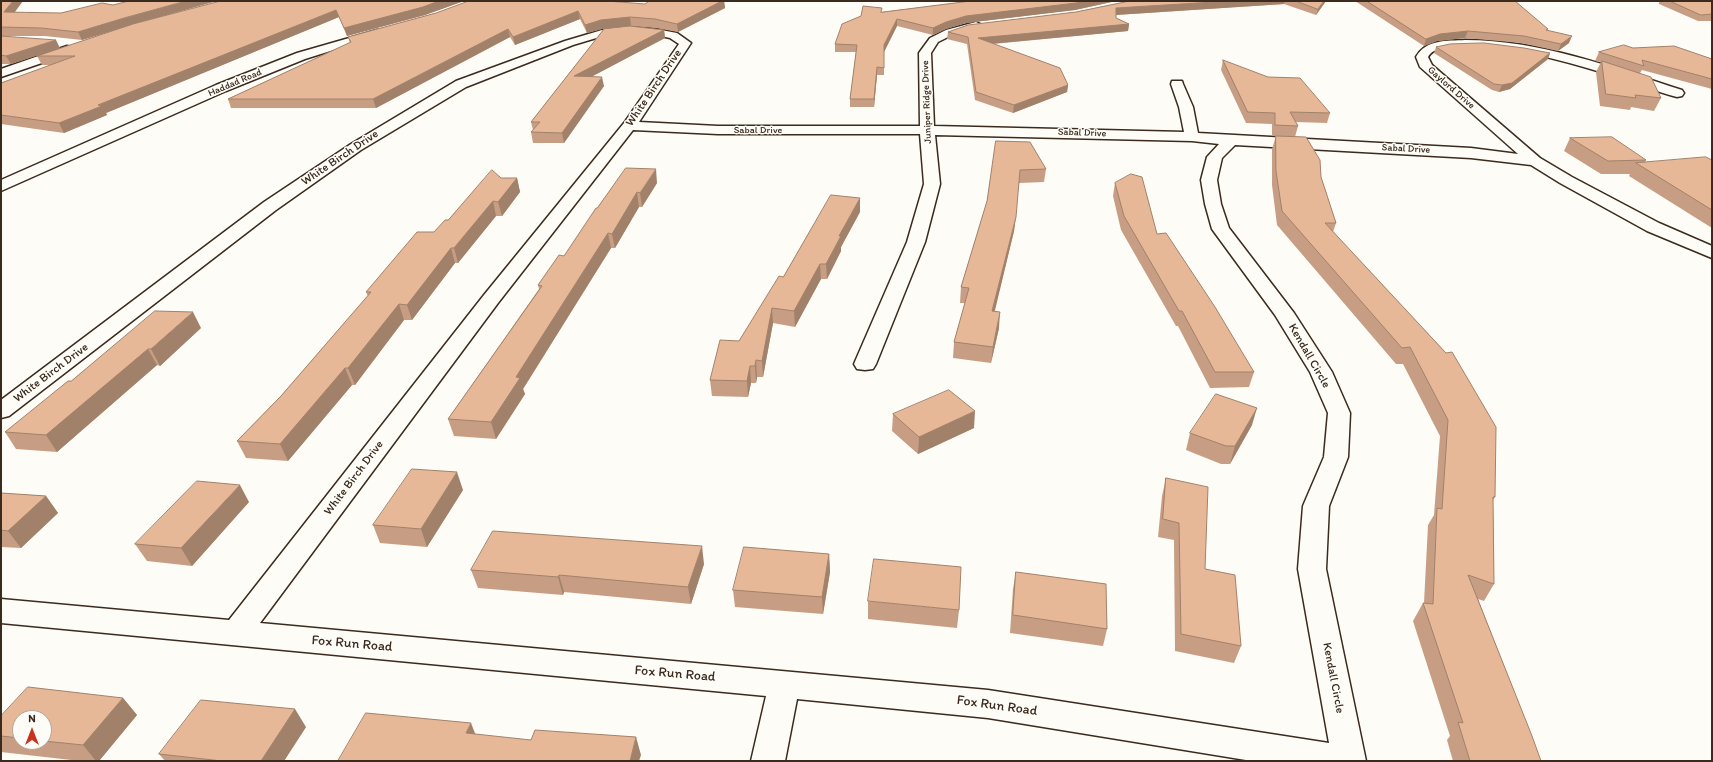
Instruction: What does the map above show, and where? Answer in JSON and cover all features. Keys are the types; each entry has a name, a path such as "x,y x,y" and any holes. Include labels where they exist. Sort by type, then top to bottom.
{"street":[{"name":"Juniper Ridge Drive","path":"865,364 916,242 932,184 927,130 925,53 934,40 950,32 991,23"},
{"name":"White Birch Drive","path":"1,411 270,206 356,147 461,84 569,42 602,34 631,30 656,32 673,35 684,43 629,126 491,299 236,633"},
{"name":"Haddad Road","path":"1,186 221,88 301,56 386,31"},
{"path":"1,73 77,45 53,41"},
{"name":"Gaylord Drive","path":"1677,93 1601,69 1515,47 1463,43 1437,45 1426,50 1422,57 1426,67 1535,161 1566,180 1653,227 1712,253"},
{"path":"1177,84 1186,107 1192,137"},
{"name":"Sabal Drive","path":"629,126 734,130 927,130 1192,137 1471,153 1535,161"},
{"name":"Kendall Circle","path":"1231,140 1215,157 1210,180 1213,204 1221,229 1284,313 1321,372 1339,413 1336,457 1316,506 1312,569 1349,761"},
{"name":"Fox Run Road","path":"1,611 988,704 1346,761"},
{"path":"768,761 785,684"}],"building":[{"path":"1,1 13,1 4,12 61,13 102,3 113,5 129,1 186,1 78,32 41,28 1,27"},
{"path":"221,1 439,1 423,7 344,28 336,10 98,105 102,106 59,123 1,115 1,83 75,56 37,56 133,24"},
{"path":"469,1 607,1 645,4 649,1 722,1 677,24 655,19 630,17 601,20 585,25 578,11 513,37 508,29 373,99 228,99 351,42 348,37 436,13"},
{"path":"971,1 1085,1 966,16 933,28 897,19 884,45 884,68 877,67 874,99 850,99 857,45 835,44 842,24 861,16 863,6 882,8 881,12"},
{"path":"1130,1 1230,1 1116,8 1116,18 1129,24 978,38 1060,68 1068,85 1014,105 976,92 968,37 948,32 968,25 1076,12"},
{"path":"1296,1 1324,1 1318,9"},
{"path":"1367,1 1515,1 1548,29 1546,30 1572,36 1561,44 1524,36 1468,31 1440,34 1426,39"},
{"path":"1670,1 1712,1 1712,14 1701,15"},
{"path":"630,26 664,30 574,76 602,77 562,133 531,132 540,122 531,122 604,29"},
{"path":"1,36 56,40 6,56 1,55"},
{"path":"1484,43 1550,53 1512,83 1502,85 1494,84 1436,47 1450,44"},
{"path":"1624,45 1633,48 1674,46 1712,59 1712,79 1642,60 1644,66 1599,52"},
{"path":"1223,60 1268,77 1300,78 1330,113 1290,112 1298,126 1275,125 1275,113 1248,112"},
{"path":"1602,61 1651,77 1661,98 1635,95 1636,98 1606,94"},
{"path":"1276,136 1306,137 1320,160 1321,177 1336,223 1325,223 1446,353 1452,352 1496,427 1495,497 1493,497 1494,584 1468,575 1541,761 1470,761 1458,722 1463,723 1423,603 1433,604 1437,508 1442,509 1448,420 1410,347 1402,348 1282,211 1276,171"},
{"path":"1612,137 1646,160 1608,161 1570,138"},
{"path":"996,141 1030,142 1046,169 1020,170 1016,217 992,311 1000,312 993,347 954,342 969,288 961,287 987,201"},
{"path":"1706,157 1712,160 1712,210 1636,163"},
{"path":"626,168 656,169 640,193 637,192 612,234 608,233 516,377 520,378 491,422 448,419 542,286 538,285 559,255 564,256 596,208"},
{"path":"492,170 501,178 517,178 498,202 493,201 454,248 451,248 407,305 399,304 348,368 345,368 280,444 237,441 281,396 371,292 366,292 417,232 434,232 445,220 448,220"},
{"path":"1131,174 1142,177 1157,234 1166,233 1215,307 1254,372 1215,372 1182,311 1179,311 1124,216 1115,183"},
{"path":"831,195 860,198 839,236 841,236 826,264 820,264 794,311 772,308 762,361 756,360 755,366 750,366 747,381 710,380 720,340 739,341 779,276 783,277"},
{"path":"155,311 193,312 151,349 148,349 46,435 5,432 68,381 71,381"},
{"path":"949,390 975,411 919,437 893,414"},
{"path":"1216,394 1257,408 1235,446 1226,446 1190,433"},
{"path":"412,469 457,472 421,529 373,525"},
{"path":"1166,478 1208,487 1205,569 1235,575 1241,646 1181,634 1179,523 1163,519"},
{"path":"197,481 240,485 181,548 135,544"},
{"path":"1,493 46,496 8,531 1,530"},
{"path":"493,531 702,546 688,587 559,575 558,577 471,570"},
{"path":"744,547 829,554 822,597 733,590"},
{"path":"874,559 961,567 959,610 868,601"},
{"path":"1016,572 1106,584 1107,629 1013,615"},
{"path":"28,687 123,698 83,745 52,742 52,710 12,710 12,737 1,736 1,716"},
{"path":"201,700 295,709 261,761 222,761 159,754"},
{"path":"366,713 471,723 466,733 531,740 535,730 636,737 630,761 338,761"}]}
